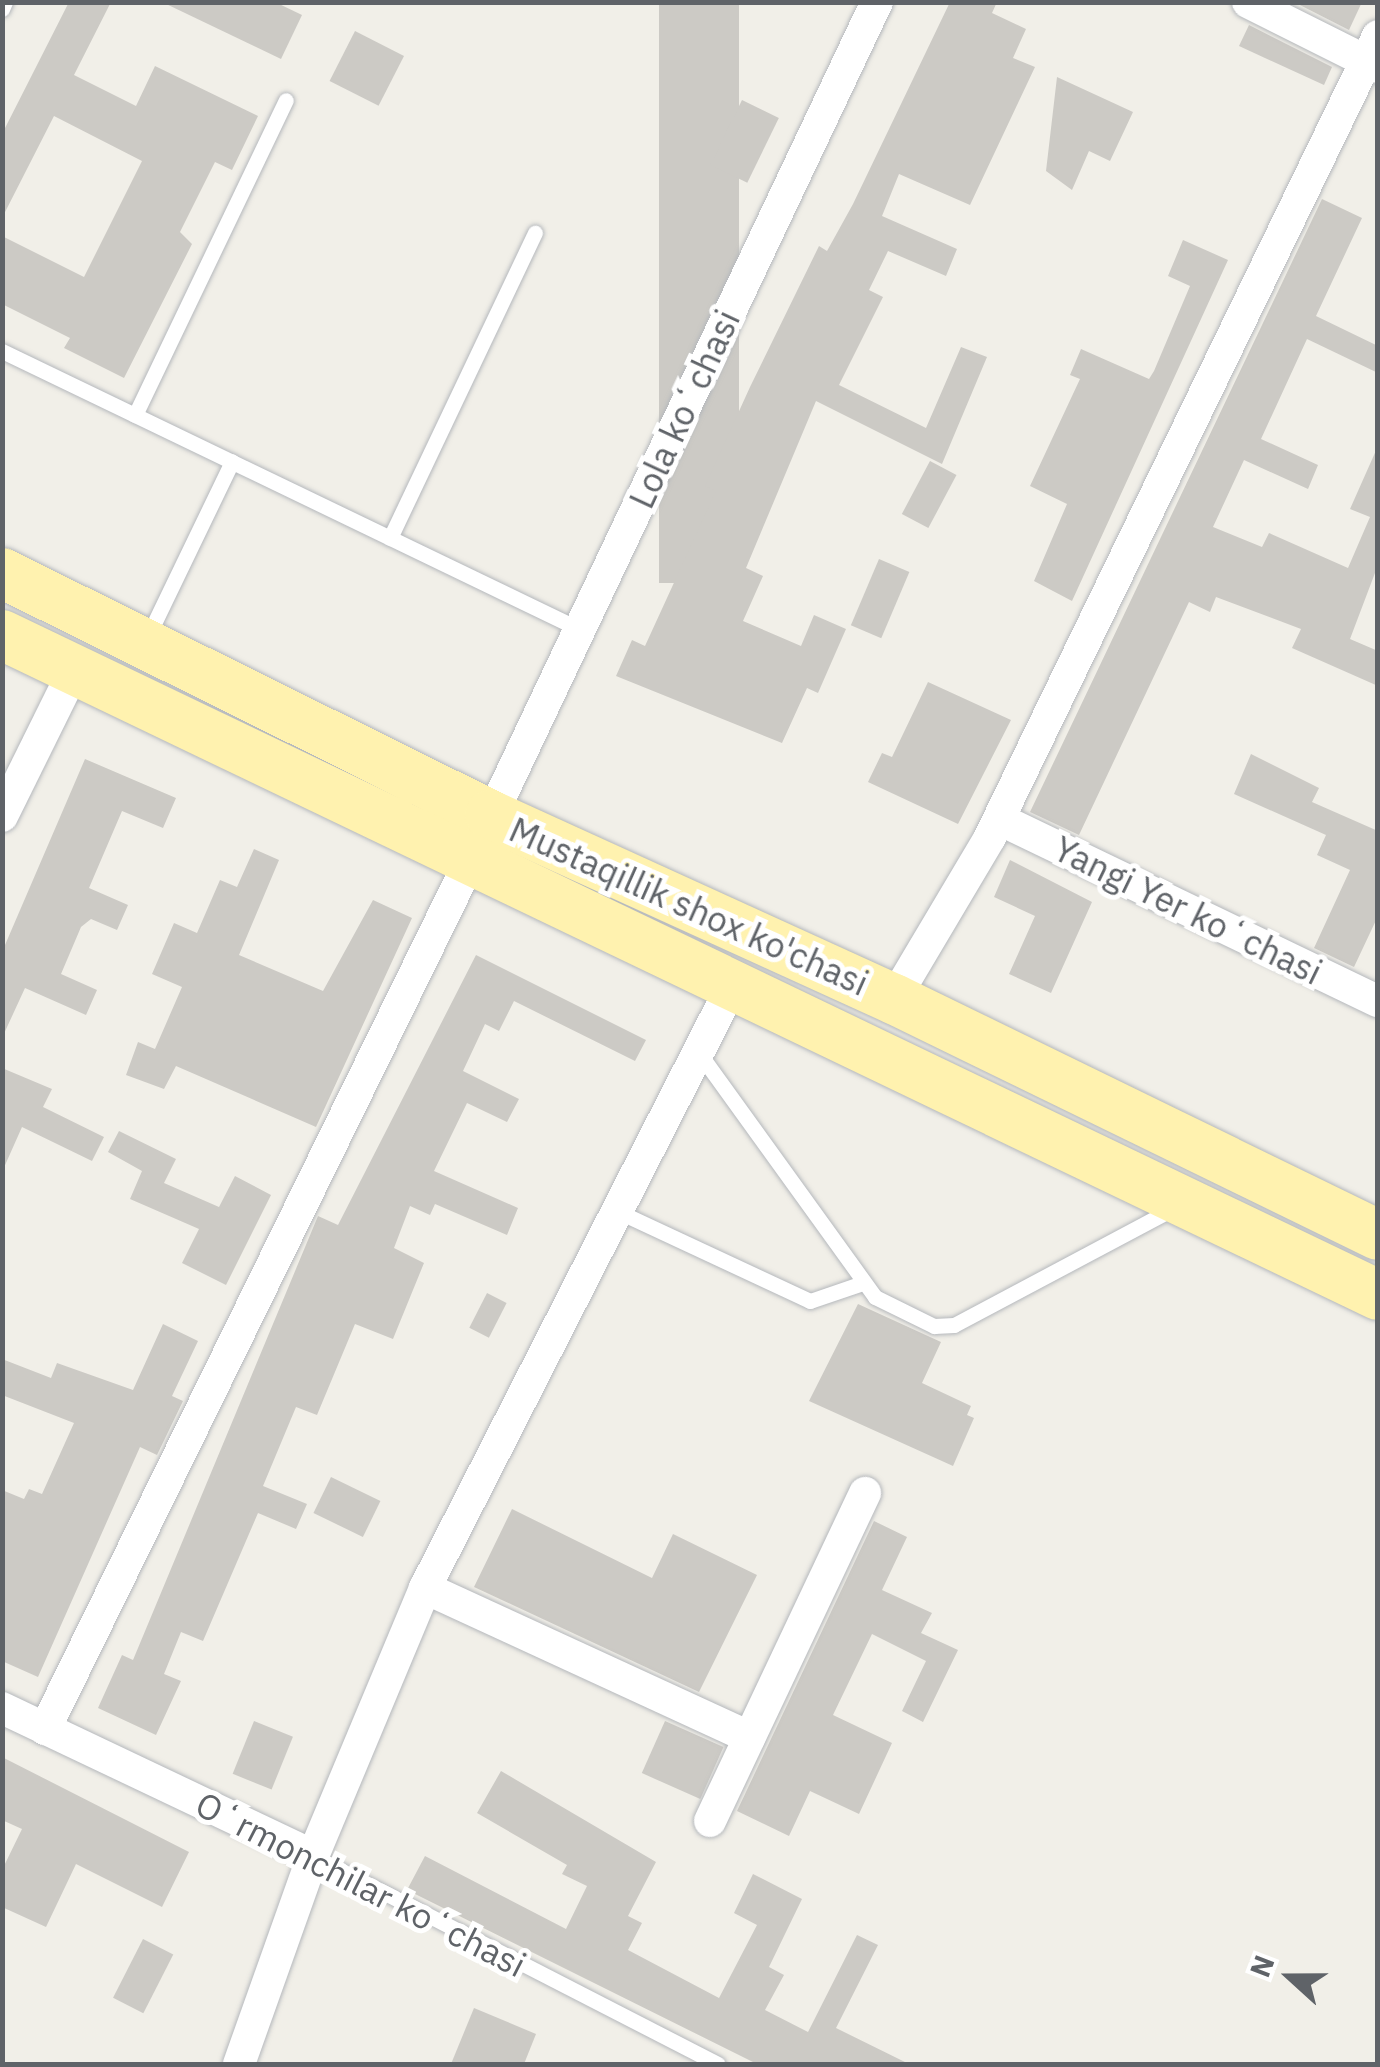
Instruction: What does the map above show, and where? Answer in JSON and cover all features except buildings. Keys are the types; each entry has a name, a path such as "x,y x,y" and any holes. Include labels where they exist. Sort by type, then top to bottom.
{"main road":[{"name":"Mustaqillik shox ko'chasi","path":"2,572 490,815 894,999 1378,1235"},
{"name":"Mustaqillik shox ko'chasi","path":"2,635 469,862 734,982 1378,1295"}],"street":[{"name":"Lola koʻchasi","path":"44,1729 469,862 877,2"},
{"path":"894,999 999,819 1373,54 1248,2"},
{"path":"2,816 74,670"},
{"name":"Yangi Yer koʻchasi","path":"999,819 1376,997"},
{"path":"239,2064 312,1856 425,1588 617,1211 702,1057 734,982"},
{"path":"710,1822 864,1493"},
{"path":"425,1588 749,1738"},
{"name":"Oʻrmonchilar koʻchasi","path":"2,1708 312,1856"}],"lane":[{"path":"135,415 286,100"},
{"path":"390,538 536,233"},
{"path":"2,351 579,629"},
{"path":"145,642 232,462"},
{"path":"702,1057 875,1297 934,1326 954,1326 1186,1202"},
{"path":"617,1211 810,1301 864,1283"},
{"name":"Oʻrmonchilar koʻchasi","path":"312,1856 718,2064"}]}
